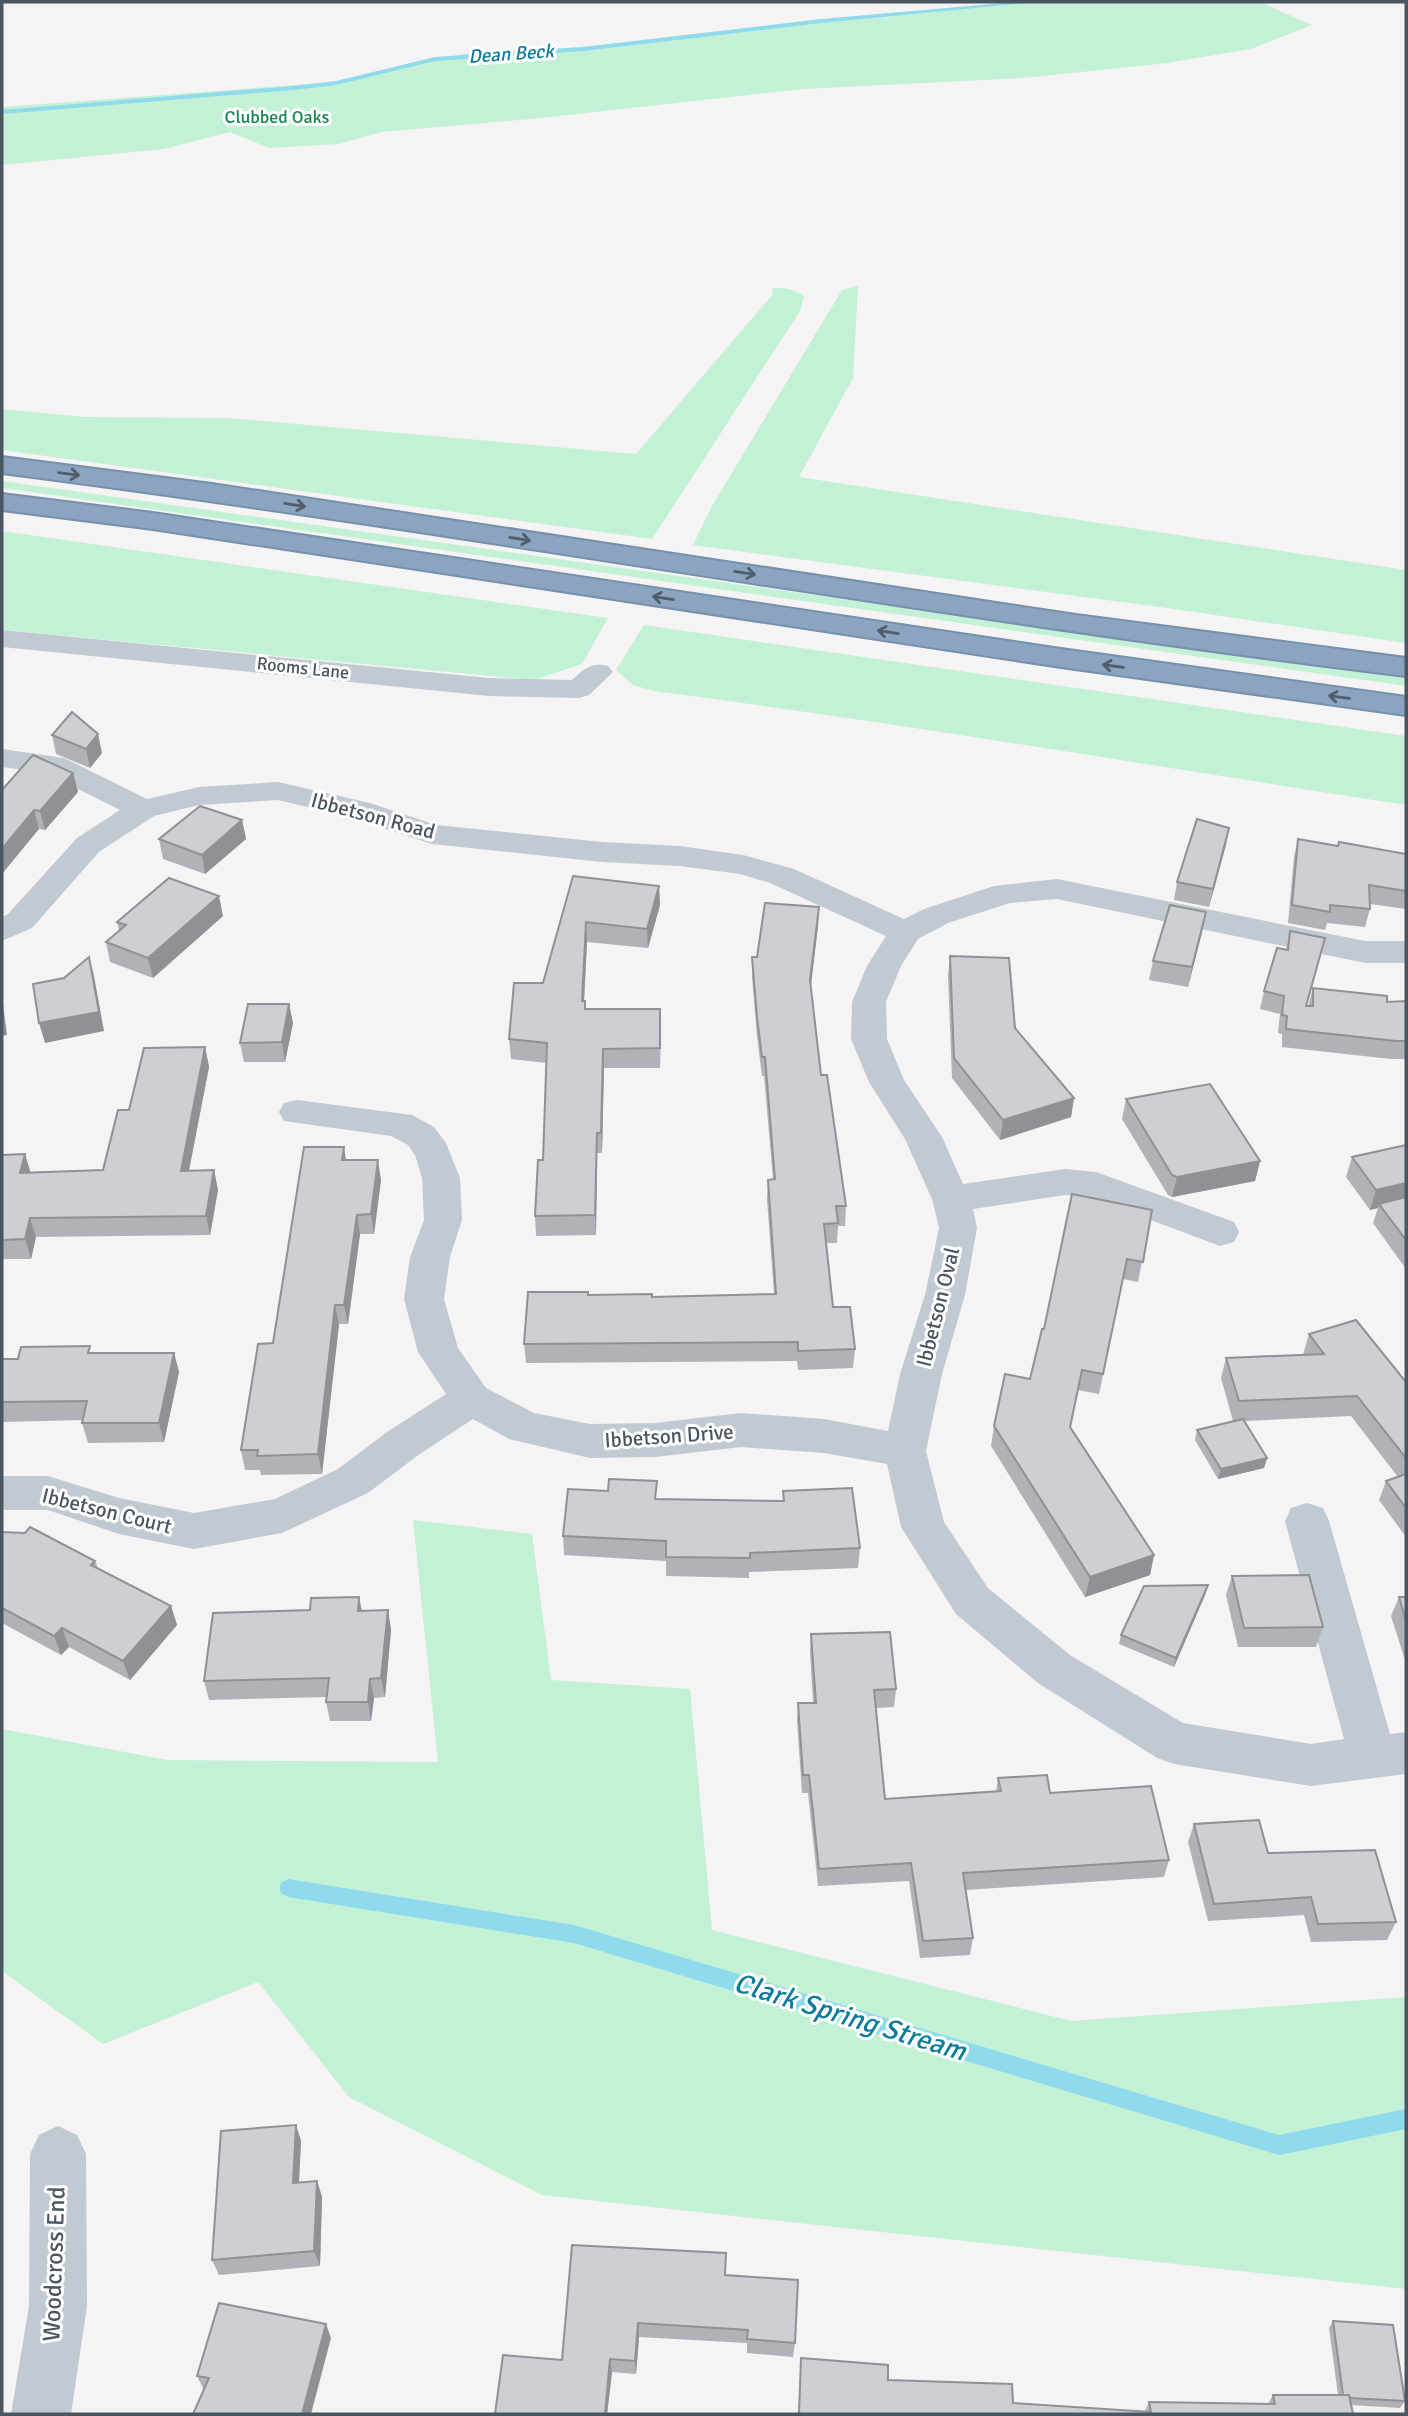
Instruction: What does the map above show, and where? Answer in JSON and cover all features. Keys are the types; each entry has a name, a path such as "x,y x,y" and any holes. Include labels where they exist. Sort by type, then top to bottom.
{"highway":[{"path":"2,465 212,492 1048,619 1406,667"},
{"path":"2,502 153,521 1062,658 1406,706"}],"street":[{"name":"Rooms Lane","path":"2,638 489,687 579,689 598,672"},
{"path":"2,758 53,765 143,809"},
{"name":"Ibbetson Road","path":"2,931 20,921 88,845 143,809 200,796 278,791 359,810 432,834 602,852 680,856 743,865 782,876 905,932"},
{"path":"905,932 936,916 1006,893 1056,889 1365,952 1406,952"},
{"name":"Ibbetson Oval","path":"905,932 884,966 869,1002 869,1039 887,1082 923,1137 951,1199 958,1228 945,1295 921,1374 905,1451 923,1527 972,1601 1054,1670 1174,1743 1311,1765 1390,1755"},
{"name":"Ibbetson Drive","path":"297,1112 432,1126 433,1152 441,1178 443,1220 430,1257 424,1299 439,1352 471,1399 524,1427 590,1441 655,1440 741,1430 824,1436 905,1451"},
{"path":"951,1199 1065,1182 1096,1185 1220,1232"},
{"name":"Ibbetson Court","path":"2,1493 48,1493 119,1516 194,1531 282,1515 353,1481 402,1444 471,1399"},
{"path":"1307,1521 1390,1755"},
{"name":"Woodcross End","path":"41,2414 58,2306 58,2154"}],"green space":[{"name":"Clubbed Oaks","path":"1026,2 1260,2 1312,25 1251,49 1168,63 1023,78 803,89 541,118 382,132 338,144 269,148 230,132 164,149 2,165 2,107 322,83 357,79 462,54 581,47"},
{"path":"858,286 853,378 799,477 1406,570 1406,643 1167,608 693,545 712,506 842,290"},
{"path":"772,288 789,289 804,297 800,311 652,539 2,450 2,409 84,417 229,418 636,454 773,294"},
{"path":"2,481 1406,678 1406,686 2,488"},
{"path":"2,531 608,618 582,664 534,680 2,630"},
{"path":"644,625 1406,736 1406,805 936,731 654,691 633,685 616,670"},
{"path":"413,1520 532,1534 551,1680 690,1689 712,1930 1071,2021 1406,1997 1406,2289 542,2195 349,2097 258,1982 103,2044 2,1971 2,1729 167,1760 438,1762"}],"building":[{"path":"72,712 98,734 86,749 52,735"},
{"path":"33,755 73,773 40,811 34,810 2,849 2,790"},
{"path":"200,806 242,820 202,855 159,839"},
{"path":"1197,819 1229,828 1213,889 1177,882"},
{"path":"1298,839 1338,846 1339,842 1406,854 1406,891 1369,885 1370,909 1330,905 1330,912 1292,905"},
{"path":"573,876 659,886 647,929 586,922 582,1001 585,1001 585,1009 660,1009 660,1048 603,1049 595,1215 535,1216 538,1160 543,1160 547,1043 509,1039 514,983 543,983"},
{"path":"169,878 219,896 148,958 106,942 126,925 117,922"},
{"path":"765,903 819,907 810,980 821,1075 827,1075 846,1206 836,1206 838,1223 824,1224 833,1307 850,1307 855,1349 798,1351 798,1342 524,1344 528,1292 652,1294 652,1297 776,1294 768,1180 775,1179 765,1057 762,1057 752,957 757,957"},
{"path":"1170,905 1206,912 1192,967 1153,961"},
{"path":"1290,931 1325,938 1306,1006 1313,1006 1313,988 1387,996 1387,1002 1406,1001 1406,1041 1286,1029 1287,1016 1282,1015 1284,996 1264,991 1277,948 1288,950"},
{"path":"950,956 1009,958 1015,1028 1074,1098 1003,1120 954,1058"},
{"path":"89,957 99,1012 39,1023 33,984 64,978"},
{"path":"248,1004 289,1004 282,1042 240,1043"},
{"path":"205,1047 181,1171 214,1170 206,1216 30,1218 25,1239 2,1240 2,1155 25,1154 20,1173 103,1170 118,1110 129,1110 144,1048"},
{"path":"1210,1084 1260,1161 1177,1177 1172,1175 1126,1099"},
{"path":"1406,1145 1406,1183 1376,1190 1352,1157"},
{"path":"304,1147 344,1147 342,1160 378,1160 371,1214 357,1215 344,1305 335,1305 318,1454 257,1456 258,1450 241,1450 258,1344 273,1343"},
{"path":"1072,1194 1152,1210 1143,1262 1127,1259 1103,1374 1082,1370 1070,1427 1154,1555 1090,1577 994,1426 1005,1374 1030,1379 1044,1329"},
{"path":"1406,1197 1406,1240 1379,1204"},
{"path":"1356,1320 1406,1382 1406,1458 1357,1396 1239,1401 1226,1358 1324,1354 1309,1334"},
{"path":"90,1346 88,1353 174,1353 159,1423 82,1423 87,1401 2,1402 2,1359 18,1359 21,1347"},
{"path":"1243,1419 1267,1458 1221,1469 1197,1430"},
{"path":"1406,1474 1406,1508 1386,1481"},
{"path":"609,1479 657,1481 655,1499 784,1501 783,1491 852,1488 860,1548 750,1553 750,1558 666,1557 666,1541 563,1536 568,1489 608,1491"},
{"path":"30,1527 95,1561 91,1565 171,1606 123,1661 62,1628 54,1636 2,1608 2,1532 25,1533"},
{"path":"1309,1575 1323,1627 1244,1628 1232,1576"},
{"path":"1208,1585 1176,1658 1121,1635 1144,1586"},
{"path":"359,1597 358,1611 388,1610 381,1678 370,1679 368,1702 326,1702 329,1678 204,1681 213,1613 310,1610 311,1598"},
{"path":"1399,1597 1406,1597 1406,1621"},
{"path":"890,1632 896,1689 874,1690 885,1799 1001,1791 998,1778 1047,1775 1050,1793 1151,1786 1169,1860 963,1873 973,1938 923,1941 911,1863 819,1869 809,1775 803,1775 798,1703 816,1703 811,1634"},
{"path":"1259,1820 1268,1853 1375,1850 1396,1922 1318,1924 1311,1897 1214,1904 1194,1824"},
{"path":"296,2125 293,2183 317,2181 314,2251 212,2260 221,2131"},
{"path":"572,2245 726,2253 725,2275 798,2280 795,2343 747,2339 748,2330 638,2323 635,2361 610,2359 605,2414 495,2414 503,2355 562,2360"},
{"path":"219,2303 326,2324 302,2414 193,2414 209,2378 197,2376"},
{"path":"1333,2321 1393,2325 1405,2401 1350,2398 1349,2395 1343,2395"},
{"path":"801,2358 888,2365 888,2380 1012,2384 1013,2403 1151,2412 1149,2402 1275,2404 1273,2395 1349,2395 1353,2414 799,2414"}],"waterway":[{"name":"Dean Beck","path":"2,112 294,88 336,83 435,59 583,49 821,21 1022,3"},
{"name":"Clark Spring Stream","path":"288,1888 574,1934 1279,2145 1406,2119"}]}
